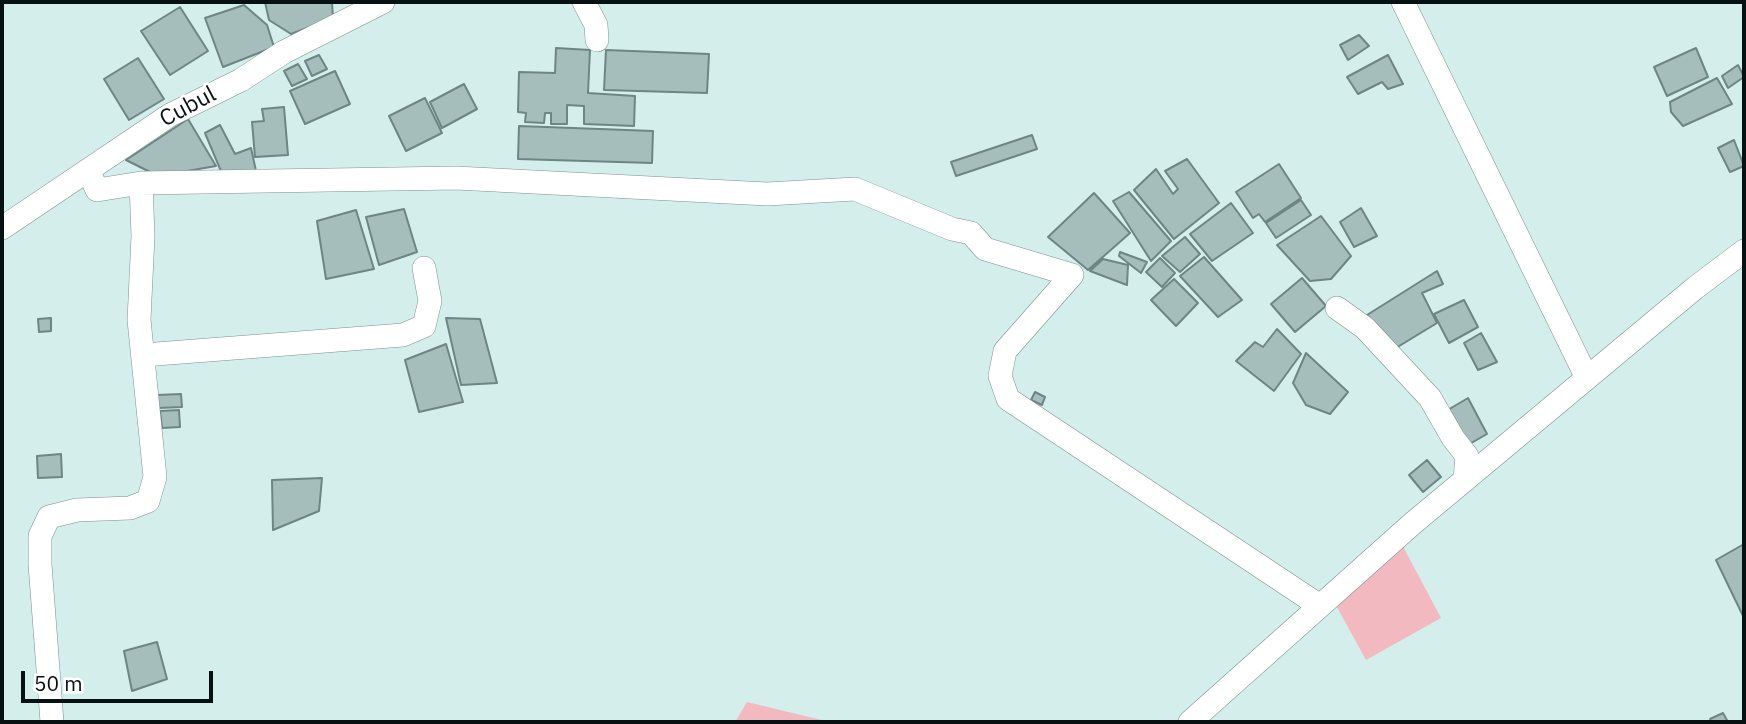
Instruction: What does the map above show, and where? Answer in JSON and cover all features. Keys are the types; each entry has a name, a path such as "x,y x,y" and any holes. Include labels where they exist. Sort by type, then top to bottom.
{"street":[{"name":"Cubul","path":"2,228 170,115 241,80 284,52 383,2"},
{"path":"584,2 596,25 597,40"},
{"path":"1403,2 1587,378"},
{"path":"88,170 97,190 141,183 456,178 767,194 855,189 952,229 971,233 985,249 1072,275 1005,351 1000,376 1008,399 1320,606"},
{"path":"52,722 40,536 49,517 77,510 130,508 148,501 155,477 139,320 143,236 141,183"},
{"path":"1190,722 1465,480 1695,288 1744,251"},
{"path":"144,355 403,335 424,326 430,301 424,268"},
{"path":"1337,308 1365,328 1430,398 1453,438 1467,456 1465,480"}],"shaded area":[{"path":"1399,539 1441,618 1366,660 1332,598"},
{"path":"747,702 830,722 735,722"}],"building":[{"path":"265,2 332,2 333,18 291,34 269,20"},
{"path":"244,5 267,25 274,47 223,67 205,18"},
{"path":"180,7 208,51 170,75 141,31"},
{"path":"1359,35 1369,46 1348,60 1340,45"},
{"path":"556,48 590,50 588,93 635,96 634,126 584,124 584,106 567,105 567,124 551,124 551,113 545,113 544,123 525,122 526,113 518,112 519,72 555,73"},
{"path":"1696,48 1708,77 1667,96 1654,67"},
{"path":"606,50 709,54 707,93 604,90"},
{"path":"319,55 327,69 312,76 305,61"},
{"path":"1388,55 1403,84 1388,89 1382,82 1358,94 1347,77"},
{"path":"138,58 164,99 129,120 104,79"},
{"path":"298,64 307,79 292,86 284,71"},
{"path":"1738,65 1744,77 1728,88 1722,76"},
{"path":"335,71 350,104 305,124 290,91"},
{"path":"1717,78 1732,104 1683,126 1671,112 1670,102"},
{"path":"464,84 477,109 442,128 430,102"},
{"path":"425,98 442,133 406,151 389,116"},
{"path":"284,107 288,155 255,157 252,122 264,121 262,109"},
{"path":"188,119 216,166 158,176 126,160"},
{"path":"220,125 235,154 251,148 256,171 223,176 205,133"},
{"path":"519,126 653,131 652,163 518,159"},
{"path":"1032,135 1037,149 956,176 951,162"},
{"path":"1734,140 1744,166 1730,172 1718,148"},
{"path":"1187,159 1219,203 1174,239 1134,190 1156,169 1173,194 1178,189 1165,171"},
{"path":"1279,164 1301,198 1265,222 1259,214 1253,218 1236,192"},
{"path":"1129,192 1171,241 1151,261 1113,201"},
{"path":"1094,193 1130,233 1088,270 1048,237"},
{"path":"1301,200 1311,215 1276,238 1266,223"},
{"path":"1231,203 1253,233 1212,261 1190,234"},
{"path":"1361,208 1377,236 1354,247 1340,222"},
{"path":"404,209 417,252 379,265 366,217"},
{"path":"356,210 374,269 326,279 317,221"},
{"path":"1321,216 1351,256 1331,279 1310,281 1277,245"},
{"path":"1185,237 1200,254 1180,272 1162,256"},
{"path":"1120,252 1147,262 1141,273 1119,256"},
{"path":"1204,257 1242,300 1218,317 1180,276"},
{"path":"1160,258 1175,273 1162,287 1146,272"},
{"path":"1103,259 1128,265 1127,285 1090,271"},
{"path":"1437,271 1443,284 1422,293 1437,323 1391,351 1367,315"},
{"path":"1302,278 1326,306 1295,332 1271,304"},
{"path":"1174,279 1198,303 1176,326 1151,300"},
{"path":"1464,300 1478,327 1449,343 1434,314"},
{"path":"51,318 51,331 39,332 38,319"},
{"path":"446,318 480,319 497,383 461,385"},
{"path":"1277,329 1301,354 1274,391 1236,361 1255,342 1263,347"},
{"path":"1481,333 1497,362 1478,370 1464,343"},
{"path":"446,344 463,402 419,412 405,360"},
{"path":"1306,353 1348,392 1330,414 1306,405 1293,383"},
{"path":"1035,392 1045,397 1042,405 1031,400"},
{"path":"181,394 182,407 158,408 157,395"},
{"path":"1468,398 1487,434 1466,446 1446,411"},
{"path":"179,410 180,427 162,428 160,411"},
{"path":"61,454 62,477 38,478 37,456"},
{"path":"1427,460 1441,477 1423,492 1409,475"},
{"path":"322,478 319,511 273,530 272,480"},
{"path":"1744,544 1744,618 1716,560"},
{"path":"157,642 167,679 132,691 124,651"},
{"path":"1723,713 1728,722 1712,722 1710,719"}]}
